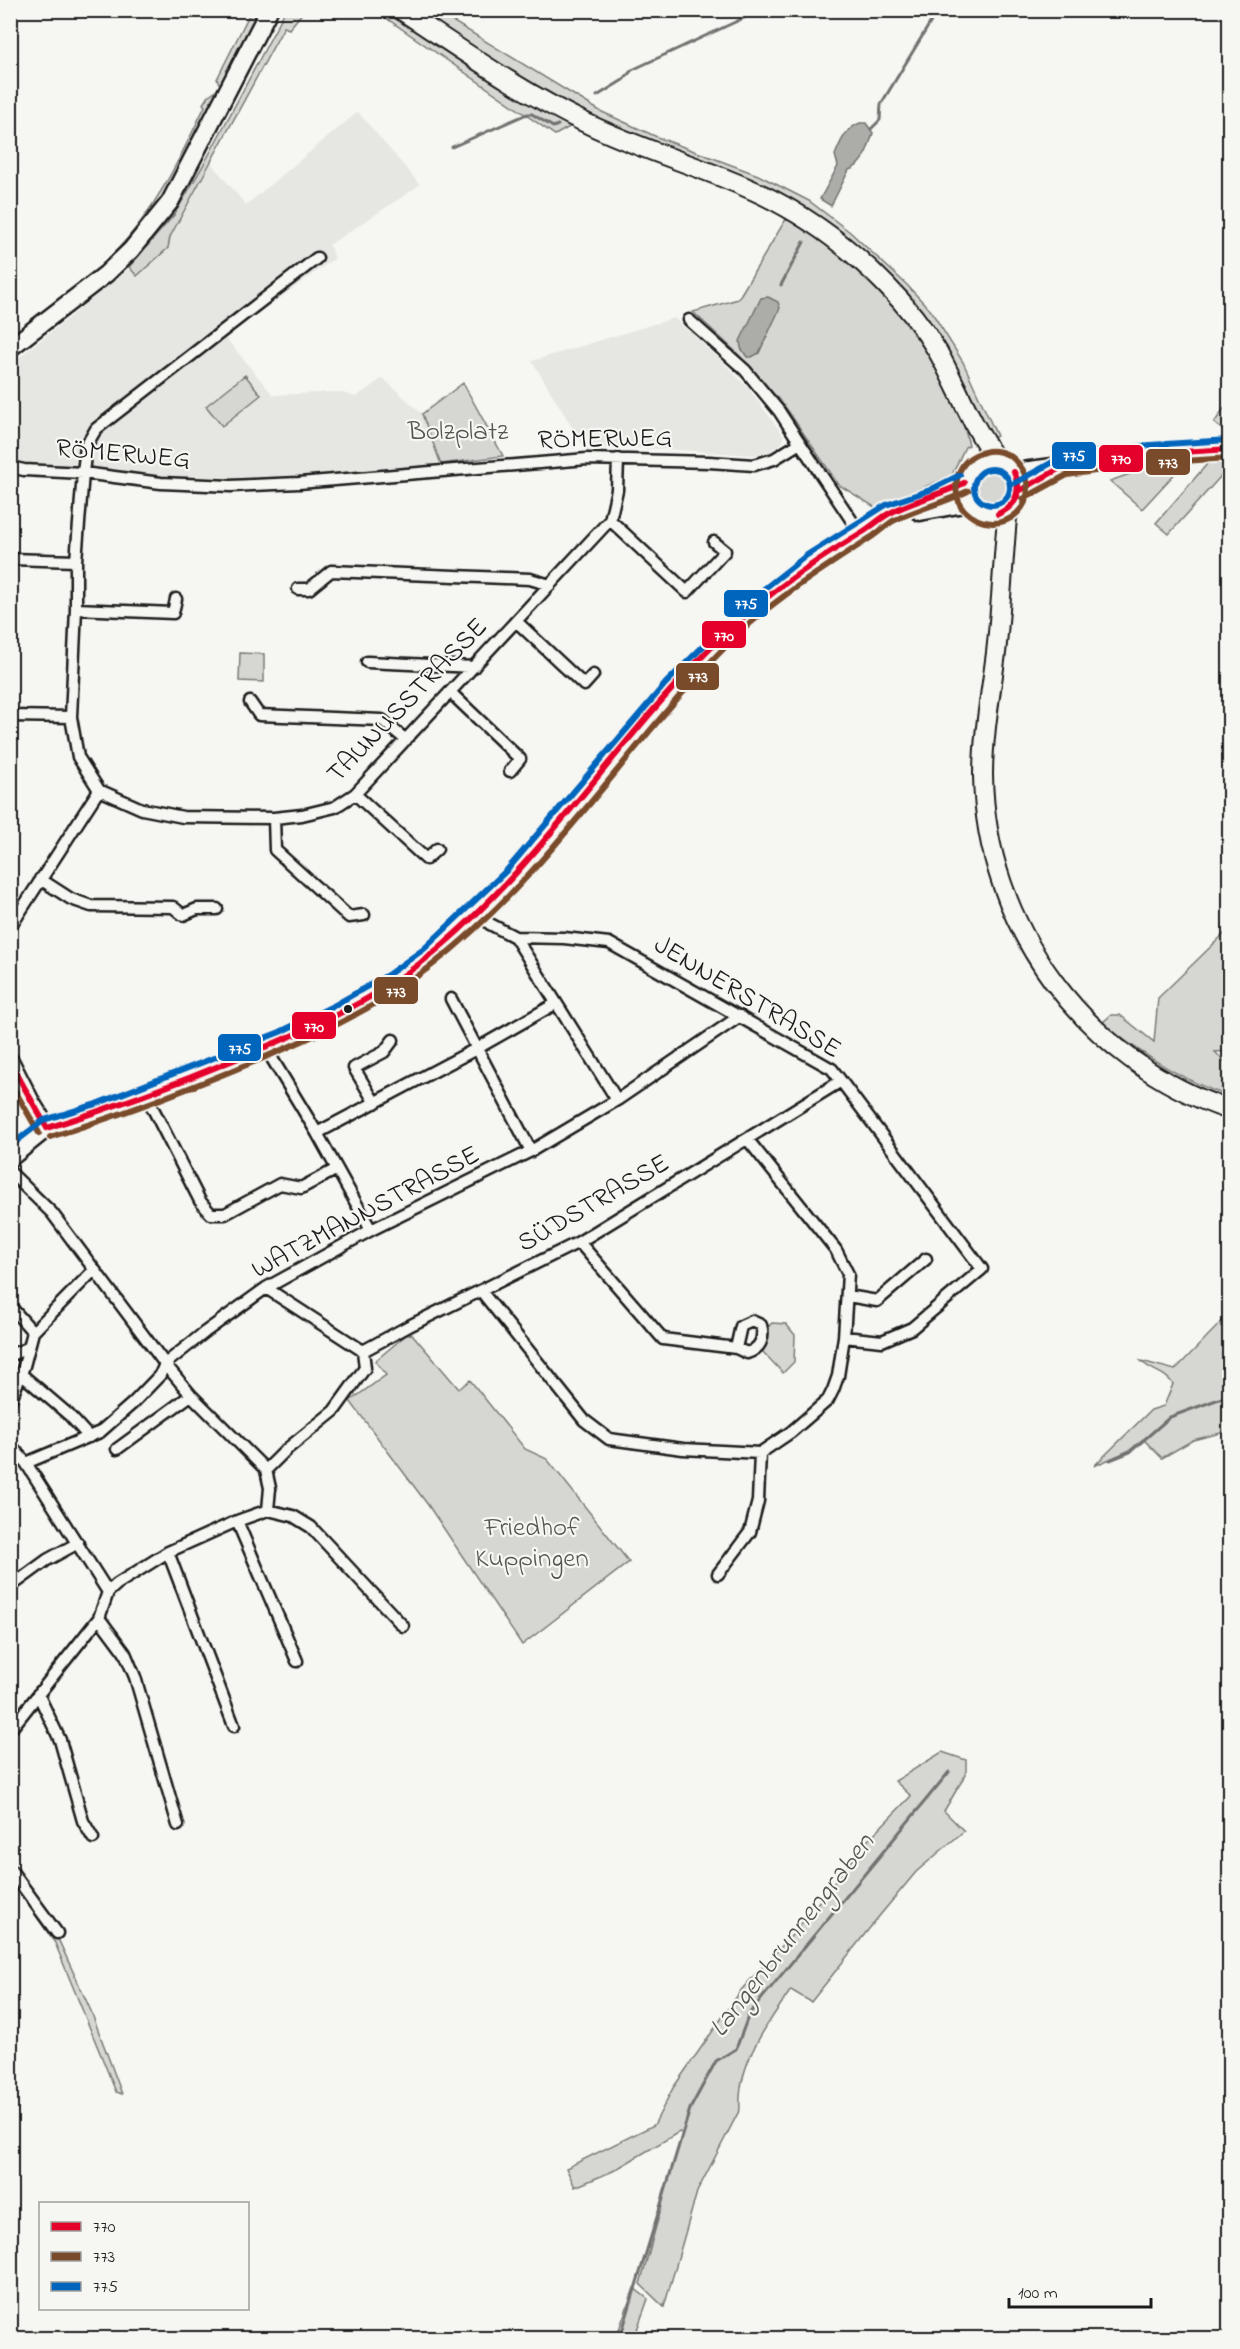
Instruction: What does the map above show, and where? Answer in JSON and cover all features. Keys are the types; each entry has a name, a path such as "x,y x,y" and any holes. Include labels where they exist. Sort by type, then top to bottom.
{"main road":[{"path":"401,10 573,117 634,144 747,188 820,229 861,261 908,310 938,351 970,416 997,460"},
{"path":"10,348 106,274 131,250 170,202 269,13"},
{"path":"970,416 976,465"},
{"path":"1014,472 1151,454 1230,449"},
{"path":"986,460 997,460 1007,464 1014,472 1019,481 1019,491 1016,501 1010,508 1000,514 985,514 976,511 969,503 964,483 967,475 976,465 986,460"},
{"path":"1019,491 1064,466"},
{"path":"10,1158 47,1128 99,1113 265,1047 339,1013 394,982 430,956 528,861 629,739 720,640 775,591 891,513 964,483"},
{"path":"864,531 930,509 969,503"},
{"path":"1010,508 1007,518 1000,613 984,740 983,775 985,812 991,845 1011,910 1029,946 1048,976 1094,1029 1130,1059 1160,1078 1194,1096 1230,1110"},
{"path":"985,514 994,530 1001,576"},
{"path":"10,1060 47,1128"}],"street":[{"path":"10,927 14,912 40,879 99,790 78,758 72,717 76,561 86,446 96,429 317,258"},
{"path":"689,320 745,370 779,411 864,531"},
{"name":"RÖMERWEG","path":"10,467 161,483 231,486 299,483 587,459 754,465 774,459 800,442"},
{"name":"TAUNUSSTRASSE","path":"99,790 142,808 183,817 274,818 302,815 335,807 355,794 610,520 617,490 618,459"},
{"path":"610,520 687,592 725,551 714,542"},
{"path":"10,559 76,561"},
{"path":"298,589 309,589 332,571 530,579 550,585"},
{"path":"76,609 173,613 176,600"},
{"path":"517,622 584,685 593,675"},
{"path":"367,662 474,667"},
{"path":"450,693 520,759 510,771"},
{"path":"250,702 259,716 382,720 406,740"},
{"path":"10,716 72,717"},
{"path":"355,794 426,859 437,849"},
{"path":"274,818 274,849 349,917 364,915"},
{"path":"40,879 71,899 91,906 173,907 183,915 197,909 217,909"},
{"name":"JENNERSTRASSE","path":"477,912 490,924 515,937 564,938 609,943 832,1069 982,1269 912,1328 882,1341 844,1337"},
{"path":"515,937 617,1100"},
{"path":"451,999 531,1151"},
{"path":"317,1133 476,1049 555,1004"},
{"name":"WATZMANNSTRASSE","path":"26,1463 89,1437 116,1420 160,1375 165,1364 266,1288 371,1230 531,1151 617,1100 740,1016"},
{"path":"375,1103 354,1068 384,1052 393,1040"},
{"path":"265,1047 317,1133 371,1230"},
{"name":"SÜDSTRASSE","path":"363,1352 409,1326 579,1242 841,1082"},
{"path":"146,1095 200,1201 211,1214 225,1214 280,1184 301,1188 337,1169"},
{"path":"481,1292 584,1420 609,1439 683,1449 760,1453 791,1432 828,1400 838,1376 844,1337 848,1274 836,1250 748,1140"},
{"path":"10,1172 52,1213 165,1364 191,1395 266,1470 270,1488 268,1510"},
{"path":"579,1242 663,1339 736,1348"},
{"path":"848,1296 877,1301 926,1259"},
{"path":"10,1402 33,1332 94,1270"},
{"path":"266,1288 363,1352 365,1368 334,1411 286,1449 266,1470"},
{"path":"10,1306 33,1332"},
{"path":"10,1355 28,1348"},
{"path":"21,1374 69,1415 89,1437"},
{"path":"117,1449 191,1395"},
{"path":"10,1444 26,1463 108,1592"},
{"path":"718,1574 750,1532 758,1501 760,1453"},
{"path":"10,1730 99,1618 108,1592 168,1552 237,1521 268,1510 293,1516 311,1527 403,1626"},
{"path":"237,1521 297,1661"},
{"path":"10,1587 47,1560 78,1542"},
{"path":"168,1552 234,1726"},
{"path":"99,1618 124,1653 135,1677 178,1825"},
{"path":"38,1694 60,1740 83,1821 93,1838"},
{"path":"10,1869 57,1933"}],"shaded area":[{"path":"358,112 420,185 329,245 335,258 225,337 273,395 339,392 356,397 383,378 422,414 447,479 295,490 224,490 11,474 10,365 130,268 138,276 176,229 211,163 246,205"},
{"path":"860,123 866,123 873,133 870,144 862,160 849,170 831,206 820,199 838,166 835,155 847,132"},
{"path":"768,297 778,302 780,308 759,353 747,357 741,348 740,341 761,298"},
{"path":"674,318 749,389 783,435 783,442 769,453 752,455 663,449 586,450 532,361"}],"green space":[{"path":"251,11 265,11 224,84 219,83 217,79"},
{"path":"285,11 304,11 289,29 284,27 170,237 168,248 137,276 129,267 174,215 204,164"},
{"path":"376,11 392,11 546,109 575,124 555,135"},
{"path":"414,11 436,11 600,111 657,137 758,175 809,201 850,232 907,285 931,311 963,362 997,436 989,440 953,363 853,245 540,90"},
{"path":"215,91 219,95 176,182 117,256 114,253 142,220 166,184 205,106 203,104"},
{"path":"786,219 818,236 866,277 890,302 930,357 947,386 969,445 965,447 952,475 876,508 839,485 786,408 735,351 693,312 738,299"},
{"path":"245,375 261,395 222,426 206,406"},
{"name":"Bolzplatz","path":"463,383 503,456 441,464 422,414"},
{"path":"1229,401 1229,435 1214,423"},
{"path":"1229,461 1229,467 1169,534 1156,523 1208,463"},
{"path":"992,465 1008,472 1015,488 1008,504 992,511 976,504 969,488 976,472"},
{"path":"1180,468 1142,509 1110,481 1141,470"},
{"path":"240,653 264,654 264,682 239,681"},
{"path":"1229,929 1229,1051 1215,1052 1229,1066 1229,1096 1195,1083 1163,1065 1102,1023 1111,1015 1120,1015 1154,1042 1158,998"},
{"path":"1229,1314 1229,1431 1193,1440 1162,1458 1143,1439 1130,1450 1094,1466 1151,1410 1164,1406 1173,1384 1166,1376 1141,1361 1175,1370"},
{"path":"772,1323 786,1324 795,1335 794,1362 783,1373 762,1351 766,1346 769,1326"},
{"name":"Friedhof Kuppingen","path":"412,1334 459,1389 470,1380 525,1449 547,1459 629,1562 522,1645 428,1505 350,1401 386,1375 375,1361 406,1335"},
{"path":"942,1752 966,1760 966,1774 944,1811 964,1831 916,1872 811,2002 791,1990 763,2031 743,2077 740,2109 697,2192 664,2307 640,2284 682,2133 679,2132 613,2171 575,2187 566,2168 654,2125 673,2088 742,1989 793,1934 869,1839 911,1796 895,1781"},
{"path":"30,1901 59,1941 91,2011 122,2094 116,2092 55,1943 27,1903"},
{"path":"634,2288 648,2299 634,2338 616,2338"}],"waterway":[{"path":"597,96 623,80 632,70 761,10"},
{"path":"871,129 880,120 881,104 938,10"},
{"path":"452,147 527,114 532,114 553,127 558,125"},
{"path":"781,285 804,242"},
{"name":"Langenbrunnengraben","path":"1110,1460 1130,1452 1170,1417 1230,1395"},
{"name":"Langenbrunnengraben","path":"620,2338 690,2109 716,2061 736,2049 749,2014 949,1772"}],"transit line":[{"name":"775","path":"1015,483 1062,457 1150,445 1229,440"},
{"name":"770","path":"1019,491 1064,466 1151,454 1230,449"},
{"name":"773","path":"961,507 957,481 962,466 968,460 975,455 992,451 1004,453 1014,459 1025,474 1028,488 1025,502 1017,513 1006,520 992,523 978,520 963,509"},
{"name":"773","path":"1023,499 1067,475 1152,463 1230,458"},
{"name":"775","path":"992,469 1005,474 1010,487 1005,500 992,505 979,500 974,487 979,474 992,469"},
{"name":"770","path":"998,514 1010,506 1016,497 1018,485 1014,472"},
{"name":"770","path":"998,514 1010,506 1017,497 1018,485 1014,472"},
{"name":"775","path":"10,1146 44,1120 96,1104 280,1032 335,1005 389,974 424,949 507,870 666,683 750,600 807,555 886,505 930,490 960,475"},
{"name":"770","path":"47,1128 213,1069 336,1015 384,989 428,957 509,881 651,712 688,671 758,604 886,515 964,483"},
{"name":"773","path":"50,1137 165,1097 286,1048 361,1012 408,983 474,930 513,891 694,680 748,625 798,586 893,521 968,491"},
{"name":"770","path":"10,1062 47,1128"},
{"name":"773","path":"10,1082 39,1133"}]}
